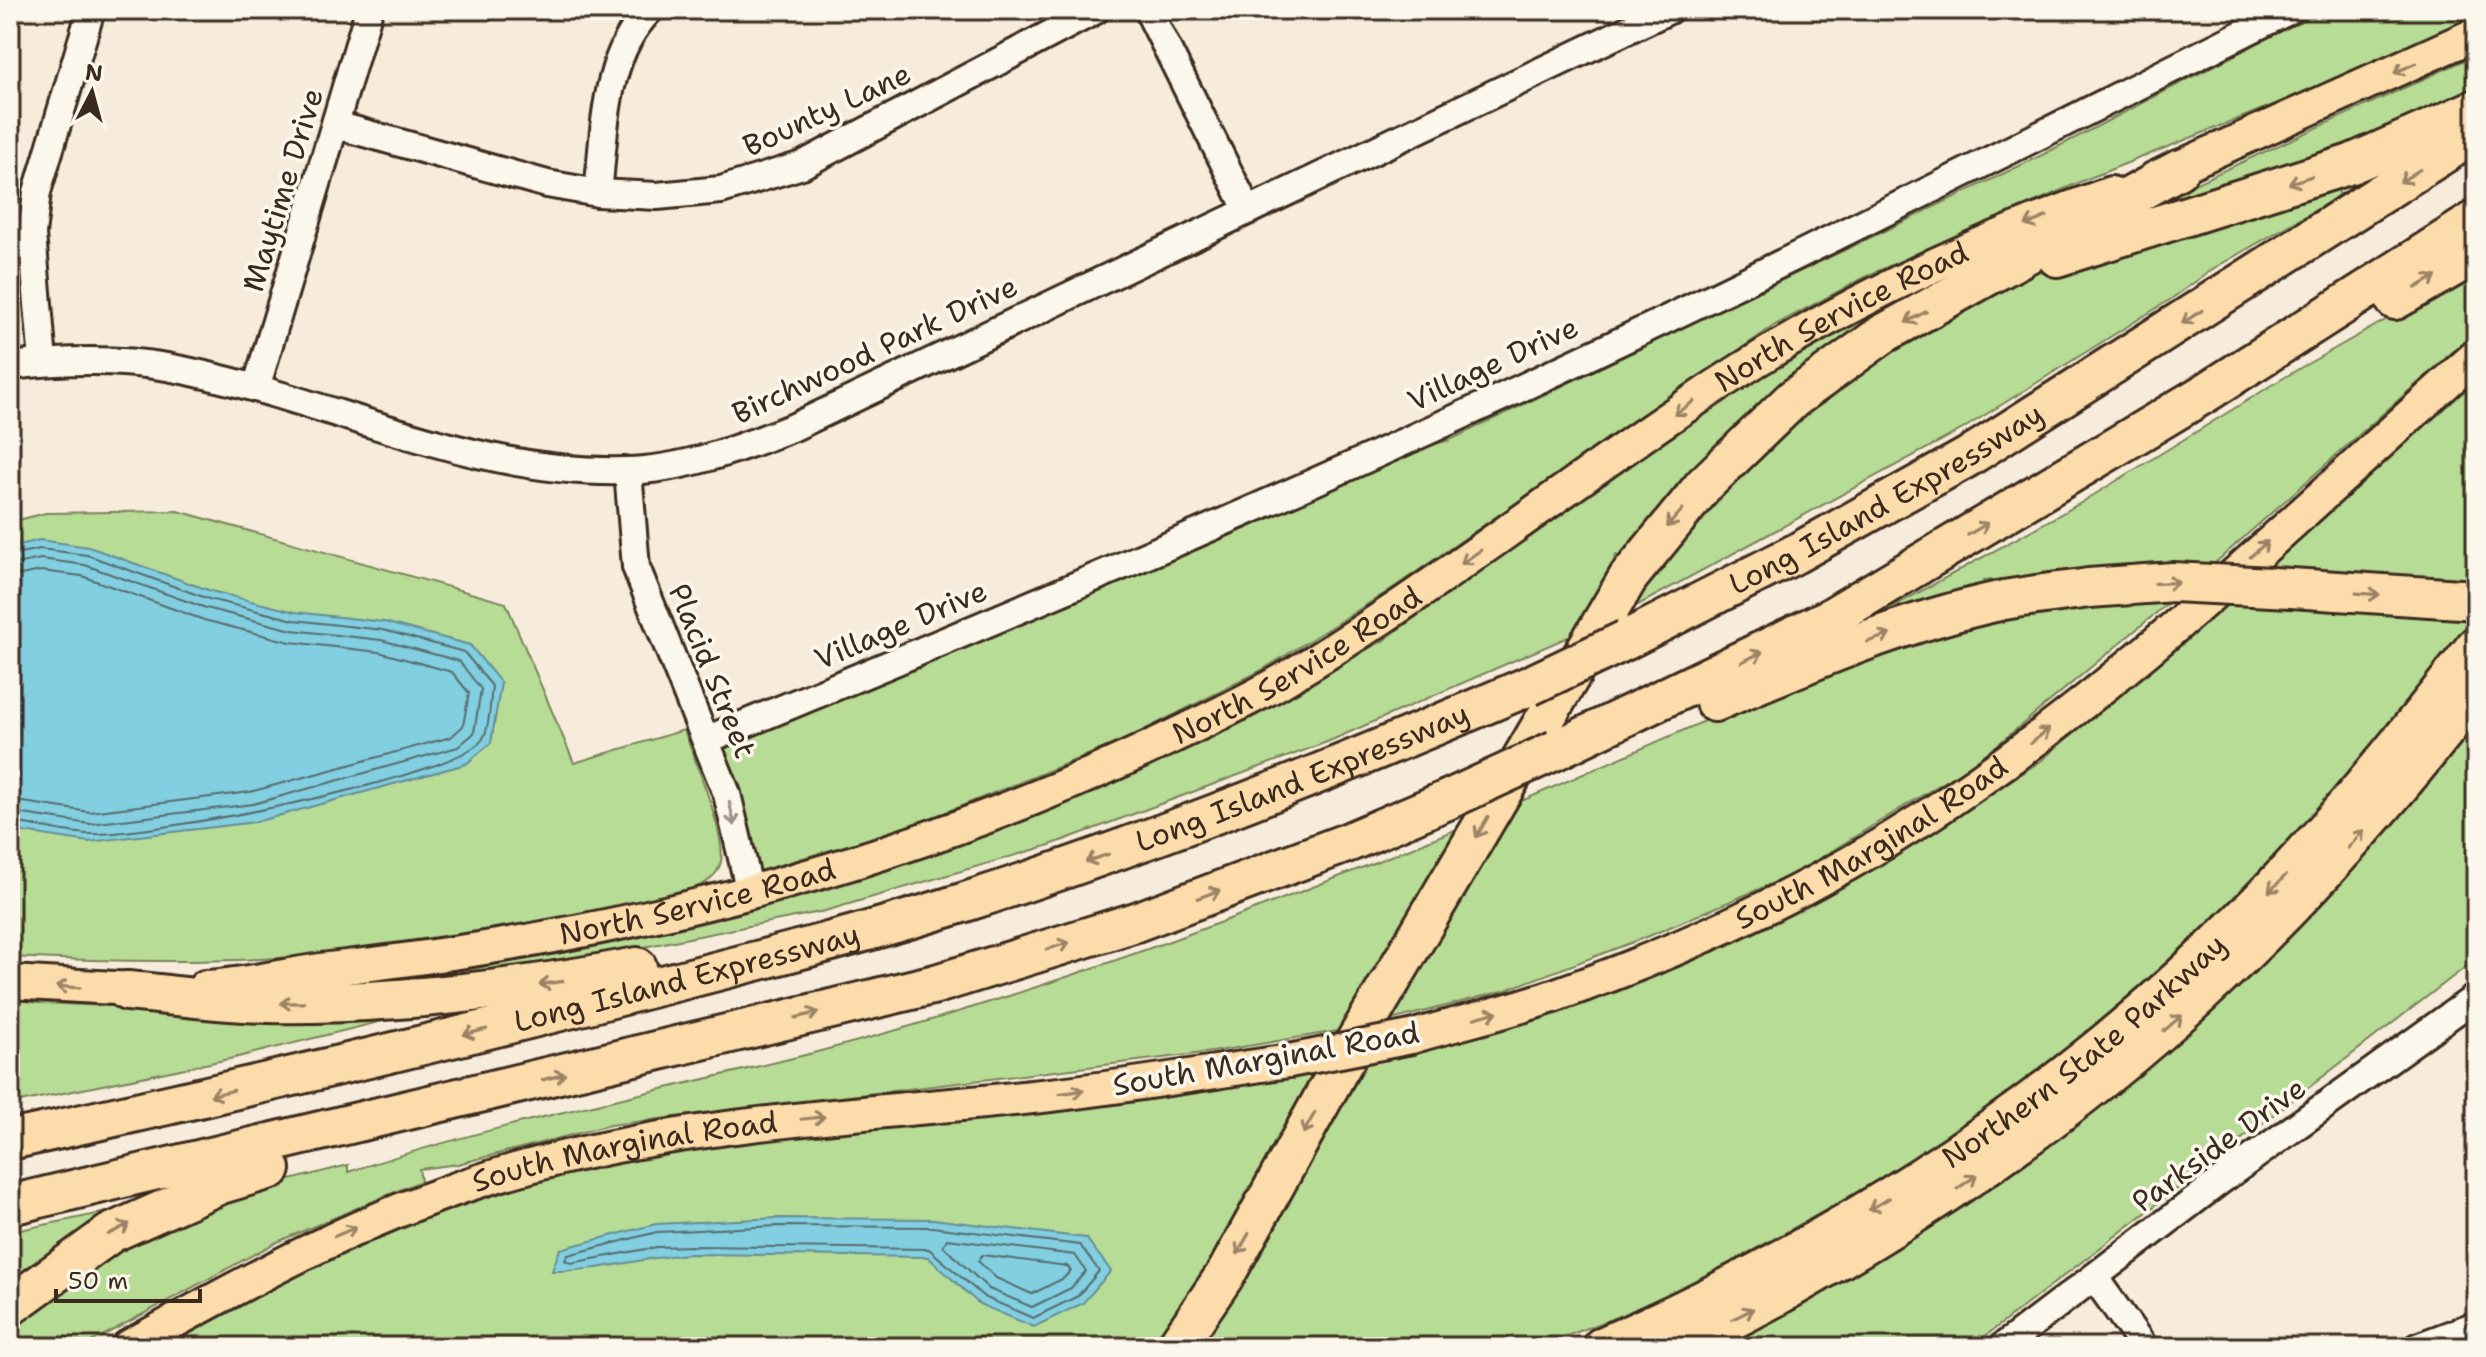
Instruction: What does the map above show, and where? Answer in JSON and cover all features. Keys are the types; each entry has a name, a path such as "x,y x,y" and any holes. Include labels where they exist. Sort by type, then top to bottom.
{"highway":[{"path":"1984,280 2351,164 2476,109"},
{"name":"Long Island Expressway","path":"10,1140 430,1044 795,952 1112,853 1323,774 1529,686 1795,554 1968,457 2476,133"},
{"path":"1176,1347 1227,1272 1338,1071 1628,578 1704,485 1793,399 1883,334 2178,170"},
{"path":"1659,715 1830,618 2207,392 2476,220"},
{"path":"2207,392 2272,370 2476,254"},
{"path":"1659,715 1925,621 2004,600 2089,588 2173,582 2474,600"},
{"name":"Northern State Parkway","path":"1602,1347 1678,1314 1787,1258 1893,1196 1996,1127 2118,1032 2207,954 2285,876 2347,807 2476,646"},
{"name":"Northern State Parkway","path":"1673,1347 1786,1291 1955,1190 2108,1078 2178,1018 2295,905 2374,819 2476,691"},
{"name":"Long Island Expressway","path":"10,1205 370,1122 936,984 1136,922 1349,842 1556,750 1659,715"},
{"path":"127,991 265,1003 382,1001 559,982 691,957 795,952"},
{"path":"10,1306 111,1233 221,1184 304,1159 370,1122"}],"main road":[{"name":"North Service Road","path":"10,982 127,991 229,986 314,971 425,958 678,912 952,830 1056,790 1198,725 1277,683 1403,606 1692,402 1821,322 1955,255 2050,215 2178,170 2476,34"},
{"name":"South Marginal Road","path":"128,1347 344,1232 518,1169 601,1148 716,1128 1044,1096 1289,1061 1411,1037 1551,997 1678,949 1801,890 1923,819 2027,747 2195,608 2476,356"}],"street":[{"path":"43,362 32,234 37,192 91,10"},
{"name":"Maytime Drive","path":"256,388 369,10"},
{"path":"598,193 609,92 619,58 650,10"},
{"name":"Bounty Lane","path":"336,125 547,184 598,193 657,196 721,190 802,165 1096,10"},
{"path":"1148,10 1247,209"},
{"name":"Birchwood Park Drive","path":"10,366 43,362 129,362 256,388 513,463 628,471 679,464 731,452 794,427 1669,10"},
{"name":"Village Drive","path":"706,740 1279,496 1645,330 2290,10"},
{"name":"Placid Street","path":"628,471 636,567 727,794 750,892"},
{"name":"Parkside Drive","path":"2002,1347 2220,1181 2476,997"},
{"path":"2094,1277 2144,1347"},
{"path":"2417,1347 2476,1325"}],"green space":[{"path":"2322,10 2476,10 2476,15 2348,75 2082,181 1871,274 1775,325 1390,590 1262,670 1129,738 912,826 742,876 706,740 1338,471 1450,440 2042,155"},
{"path":"2476,55 2476,85 2435,112 2158,209 2151,207 2157,201"},
{"path":"2340,182 2339,194 2328,203 2216,267 2171,299 1961,430 1629,610 1678,526 1837,376 2025,275 2145,237"},
{"path":"2476,269 2476,331 2206,571 2110,571 1983,581 1985,589 1876,616 2079,504 2295,371"},
{"path":"1951,272 1623,559 1616,555 1582,631 1327,742 1050,845 825,911 503,975 385,981 390,977 496,963 631,938 821,891 1044,811 1134,773 1383,641 1526,536 1806,344"},
{"path":"2476,375 2476,584 2248,573"},
{"path":"178,511 506,603 574,763 684,730 720,838 722,854 717,871 706,882 686,891 528,924 368,950 197,961 10,957 10,522 46,513"},
{"path":"2179,594 1978,761 1794,874 1649,936 1503,991 1380,1023 1501,810 1826,668 1952,625"},
{"path":"2229,596 2476,613 2476,624 2293,841 2101,1029 1903,1168 1660,1301 1537,1347 1186,1347 1357,1062 1480,1036 1649,978 1872,870 2041,761"},
{"path":"2476,710 2476,959 1971,1347 1700,1347 1773,1313 1971,1199 2140,1061"},
{"path":"1469,824 1349,1029 1212,1052 610,1125 458,1164 419,1169 421,1181 277,1242 82,1347 10,1347 10,1322 88,1268 206,1202 348,1165 348,1172 464,1137 758,1067 900,1029 1065,978 1228,920"},
{"path":"10,998 39,1003 254,1012 431,1009 234,1058 10,1104"},
{"path":"1329,1068 1203,1291 1159,1347 160,1347 325,1255 441,1208 577,1169 749,1141"},
{"path":"116,1210 10,1292 10,1232"}],"water":[{"path":"40,540 89,547 211,591 295,612 384,622 470,645 501,683 491,743 466,764 256,822 89,842 10,830 10,547"},
{"path":"777,1218 933,1219 1086,1238 1111,1271 1083,1303 1034,1327 979,1304 928,1257 693,1254 552,1271 560,1249 656,1224"}]}
